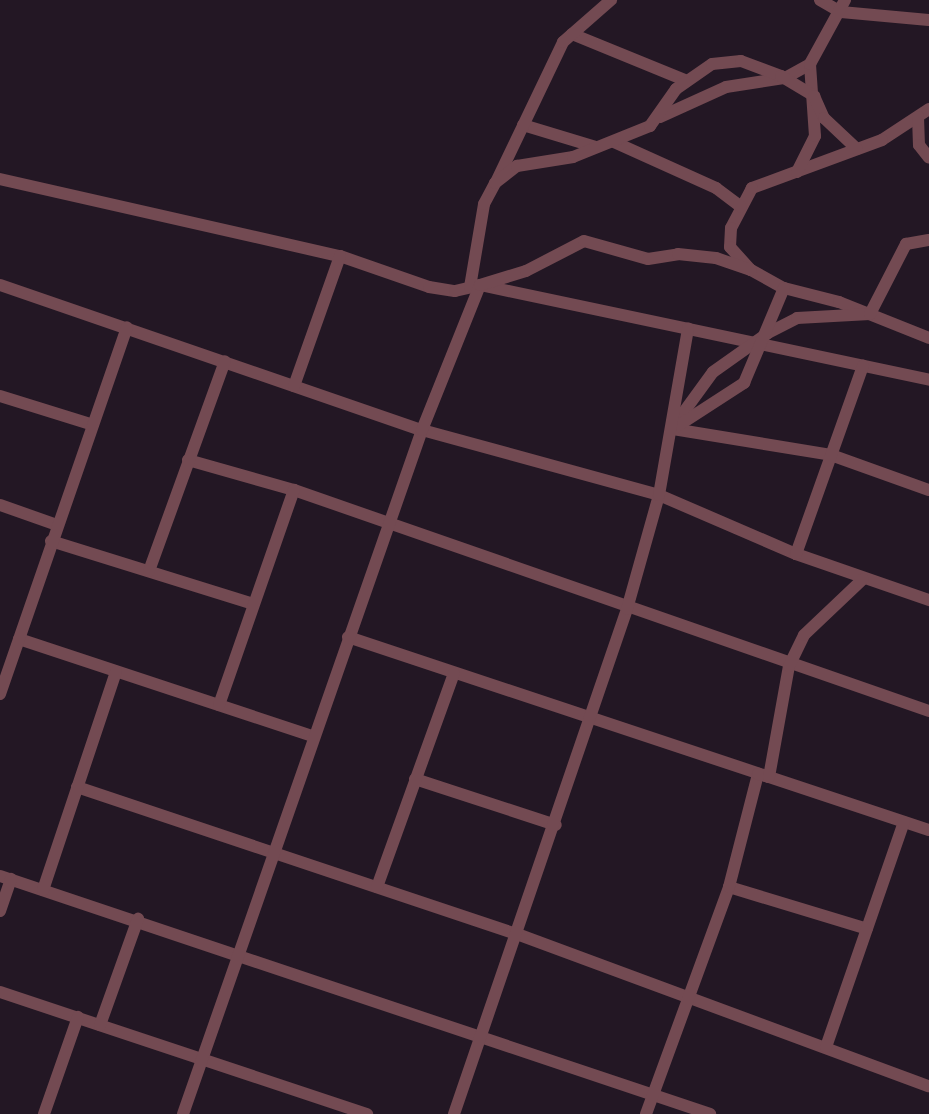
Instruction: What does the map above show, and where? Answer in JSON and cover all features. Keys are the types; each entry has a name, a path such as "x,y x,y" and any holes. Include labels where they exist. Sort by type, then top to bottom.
{"street":[{"path":"183,1114 313,736 475,286 484,204 563,42 611,0"},
{"path":"820,0 929,20"},
{"path":"495,183 517,166 614,142 726,87 785,78 810,64 843,6"},
{"path":"572,34 687,81"},
{"path":"655,120 687,81 712,64 741,61 785,78 814,96 824,118 857,149"},
{"path":"797,172 815,136 810,64"},
{"path":"751,270 730,247 731,228 752,188 857,149 929,109"},
{"path":"918,117 919,145 929,158"},
{"path":"523,125 599,147"},
{"path":"614,142 716,188 741,207"},
{"path":"0,179 340,256 429,287 475,286 688,329 762,340 929,380"},
{"path":"870,314 906,244 929,240"},
{"path":"475,286 526,271 584,241 648,259 678,254 751,270 784,288 870,314 929,338"},
{"path":"294,386 340,256"},
{"path":"0,285 422,430 659,495 796,554 929,600"},
{"path":"673,429 744,383 784,288"},
{"path":"673,429 713,372 797,318 870,314"},
{"path":"899,325 929,331"},
{"path":"0,694 127,327"},
{"path":"454,1114 556,825 588,718 627,609 659,495 673,429 688,329"},
{"path":"149,571 225,361"},
{"path":"796,554 863,366"},
{"path":"0,396 93,425"},
{"path":"673,429 831,455 929,490"},
{"path":"188,460 294,490 789,666 929,711"},
{"path":"219,705 294,490"},
{"path":"0,505 57,525"},
{"path":"51,541 253,604"},
{"path":"769,777 789,666 804,635 863,579"},
{"path":"348,637 929,830"},
{"path":"19,639 313,736"},
{"path":"43,890 116,672"},
{"path":"377,887 454,673"},
{"path":"646,1114 729,887 758,774 769,777"},
{"path":"415,779 556,825"},
{"path":"77,787 517,934 929,1086"},
{"path":"826,1047 904,822"},
{"path":"0,911 6,878 138,919 710,1114"},
{"path":"729,887 867,929"},
{"path":"100,1025 138,919"},
{"path":"0,992 367,1114"},
{"path":"44,1114 78,1017"}]}
